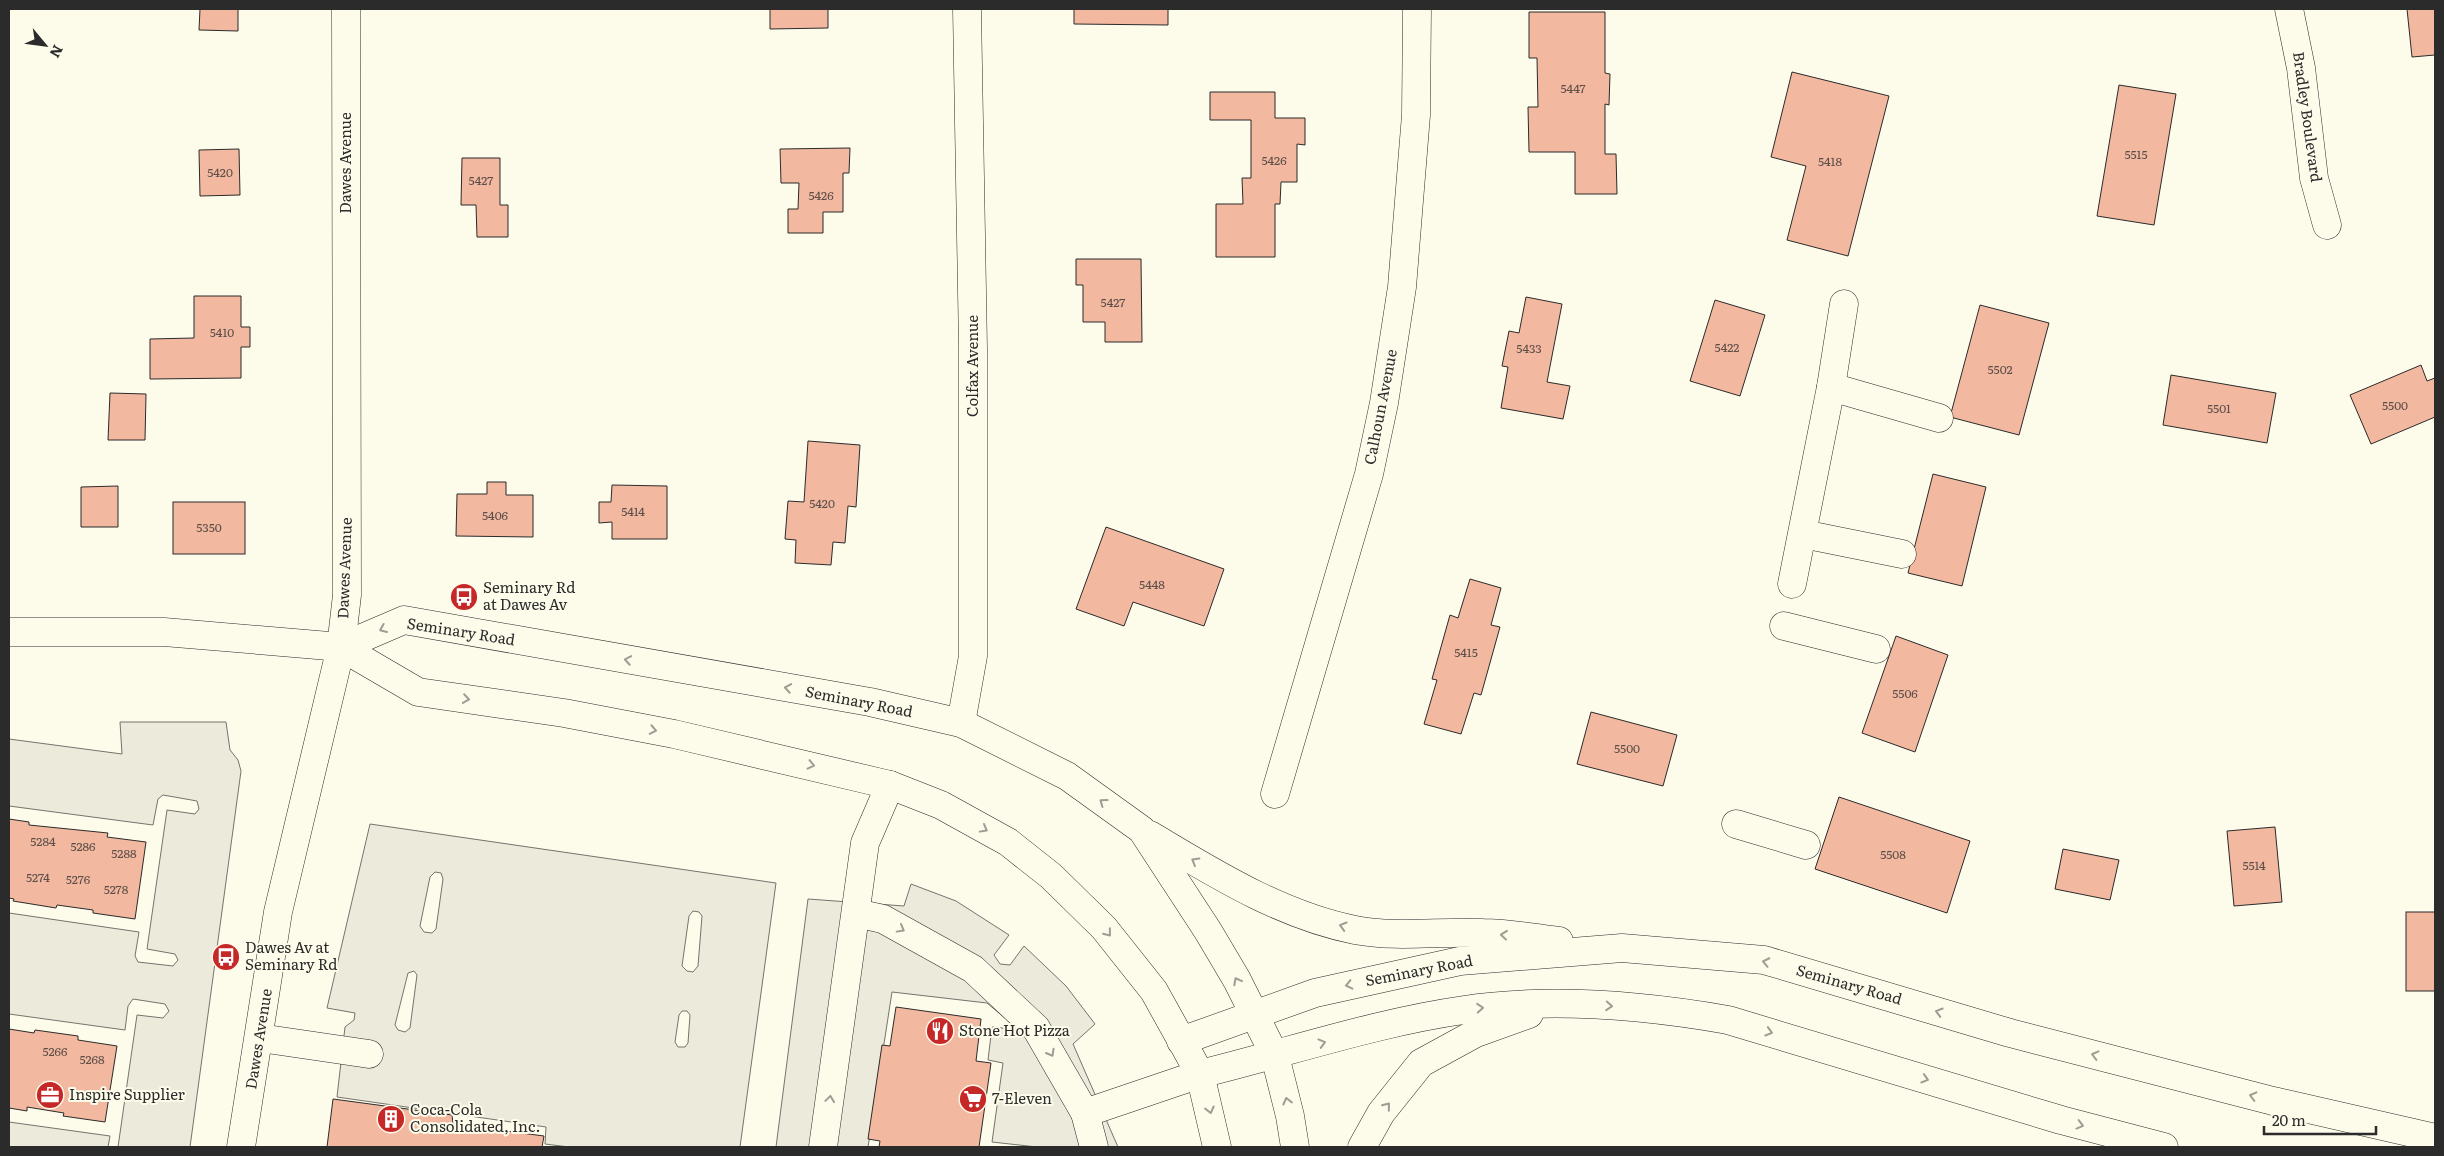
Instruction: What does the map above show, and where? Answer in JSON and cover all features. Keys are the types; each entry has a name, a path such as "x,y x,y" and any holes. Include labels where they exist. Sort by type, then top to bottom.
{"main road":[{"name":"Dawes Avenue","path":"241,1147 260,1038 278,912 341,647 347,586 346,9"},
{"name":"Colfax Avenue","path":"961,723 973,656 973,348 968,9"},
{"name":"Calhoun Avenue","path":"1275,794 1366,483 1384,403 1402,287 1416,115 1417,9"},
{"name":"Bradley Boulevard","path":"2289,9 2301,68 2314,178 2327,225"},
{"path":"1792,584 1804,534 1844,304"},
{"path":"1831,387 1939,418"},
{"path":"1804,534 1902,554"},
{"name":"Seminary Road","path":"341,647 404,620 870,702 961,723 1067,776 1142,830 1208,931 1275,1056 1290,1116 1295,1147"},
{"path":"1784,626 1876,649"},
{"name":"Seminary Road","path":"9,632 164,632 341,647 418,692 564,712 674,734 890,785 941,805 1008,842 1051,876 1104,928 1154,991 1200,1074 1217,1147"},
{"path":"823,1147 865,843 890,785"},
{"path":"1736,824 1806,844"},
{"path":"1142,830 1228,881 1298,914 1354,930 1386,934 1484,933 1622,948"},
{"path":"856,913 883,919 974,969 1036,1028 1084,1113 1094,1147"},
{"name":"Seminary Road","path":"1181,1040 1315,993 1460,961 1622,948 1764,960 2010,1033 2273,1101 2435,1138"},
{"path":"1084,1113 1200,1074 1375,1029 1465,1010 1561,1002 1677,1011 1728,1020 2135,1142 2164,1147"},
{"path":"1362,1147 1381,1113 1421,1063 1476,1033 1561,1002"},
{"path":"260,1038 369,1054"}],"shaded area":[{"path":"120,722 226,722 230,750 238,760 241,771 190,1147 118,1147 137,1015 163,1018 169,1011 165,1004 133,999 128,1006 125,1030 9,1014 9,913 139,932 135,956 138,962 173,966 178,960 175,954 147,949 167,810 195,814 199,809 197,801 163,795 158,799 153,825 9,806 9,739 122,754"},
{"path":"370,824 776,883 740,1147 569,1147 545,1144 546,1127 337,1097 345,1027 354,1020 355,1013 327,1008","holes":["435,872 441,873 443,879 436,929 432,933 424,932 420,926 430,877","693,911 699,912 702,916 698,966 693,972 687,971 682,966 689,916","414,971 417,975 410,1028 405,1032 398,1030 395,1025 408,973","682,1011 687,1011 690,1015 688,1043 685,1047 678,1047 675,1042 679,1015"]},
{"path":"911,884 956,901 1009,935 994,955 1000,964 1010,965 1024,946 1066,986 1095,1024 1073,1044 1118,1147 1037,1147 992,1142 1003,1063 988,1060 992,1027 1011,1029 1012,1024 987,1003 892,992 868,1147 776,1147 808,899 904,906"},
{"path":"9,1122 110,1136 108,1147 9,1147"}],"building":[{"path":"200,9 238,9 238,31 199,30"},
{"path":"770,9 828,9 828,28 770,29"},
{"path":"1074,9 1168,9 1168,25 1074,24"},
{"path":"2407,9 2435,9 2435,55 2412,57"},
{"path":"1529,12 1605,12 1605,73 1610,74 1609,105 1605,104 1605,154 1616,154 1617,194 1575,194 1575,152 1529,152 1528,107 1538,107 1537,58 1529,58"},
{"path":"1792,72 1889,96 1848,256 1787,240 1806,166 1771,157"},
{"path":"2119,85 2176,94 2154,225 2097,216"},
{"path":"1210,92 1275,92 1275,118 1305,118 1305,145 1297,144 1297,182 1281,182 1280,204 1275,204 1275,257 1216,257 1216,204 1243,204 1242,178 1251,178 1251,120 1210,120"},
{"path":"850,148 849,173 843,173 843,212 823,212 823,233 788,233 788,209 798,209 799,183 781,183 780,149"},
{"path":"239,149 240,195 200,196 199,150"},
{"path":"462,158 500,158 500,205 508,205 508,237 477,237 476,205 461,205"},
{"path":"1076,259 1141,259 1142,342 1105,342 1105,322 1083,322 1083,285 1076,285"},
{"path":"194,296 241,296 241,327 250,327 250,347 241,347 241,378 150,379 150,339 194,338"},
{"path":"1526,297 1562,304 1547,382 1570,386 1563,419 1501,408 1508,367 1502,366 1509,331 1519,333"},
{"path":"1715,300 1765,315 1740,396 1690,381"},
{"path":"1980,305 2049,323 2019,435 1950,417"},
{"path":"2421,365 2427,381 2435,378 2435,417 2371,444 2350,395"},
{"path":"2171,375 2276,393 2267,443 2163,425"},
{"path":"110,393 146,394 145,440 108,440"},
{"path":"808,441 860,445 856,507 848,506 845,543 833,542 831,565 795,563 796,540 785,539 788,501 804,502"},
{"path":"1933,474 1986,487 1962,586 1908,573"},
{"path":"487,482 506,482 506,495 533,495 533,537 456,536 457,494 487,494"},
{"path":"612,485 667,486 667,539 612,539 612,522 599,523 599,502 611,502"},
{"path":"118,486 118,527 81,527 81,487"},
{"path":"173,502 245,502 245,554 173,554"},
{"path":"1106,527 1224,569 1204,626 1133,602 1124,626 1076,609"},
{"path":"1470,579 1501,588 1491,625 1500,627 1481,695 1474,693 1461,734 1424,724 1437,680 1432,679 1450,615 1458,618"},
{"path":"1896,636 1948,655 1915,752 1862,733"},
{"path":"1591,712 1677,735 1663,786 1577,764"},
{"path":"1839,797 1970,841 1947,913 1815,869"},
{"path":"9,819 29,822 29,825 108,833 107,837 146,842 135,919 93,913 93,910 57,905 56,908 13,901 14,899 9,898"},
{"path":"2275,827 2282,902 2234,906 2227,831"},
{"path":"2063,849 2119,860 2110,900 2055,889"},
{"path":"2406,912 2435,912 2435,991 2406,991"},
{"path":"896,1007 981,1019 976,1061 991,1063 979,1147 879,1147 880,1141 868,1139 882,1045 890,1046"},
{"path":"9,1029 34,1033 35,1030 78,1036 78,1040 117,1046 105,1122 63,1116 64,1113 27,1107 27,1111 9,1108"},
{"name":"Coca-Cola Consolidated, Inc.","path":"333,1099 452,1115 453,1124 544,1136 542,1147 327,1147"}],"place":[{"name":"Seminary Rd at Dawes Av","path":"464,597"},
{"name":"Dawes Av at Seminary Rd","path":"226,957"},
{"name":"Stone Hot Pizza","path":"940,1031"},
{"name":"Inspire Supplier","path":"50,1095"},
{"name":"7-Eleven","path":"973,1099"},
{"name":"Coca-Cola Consolidated, Inc.","path":"391,1119"}]}
